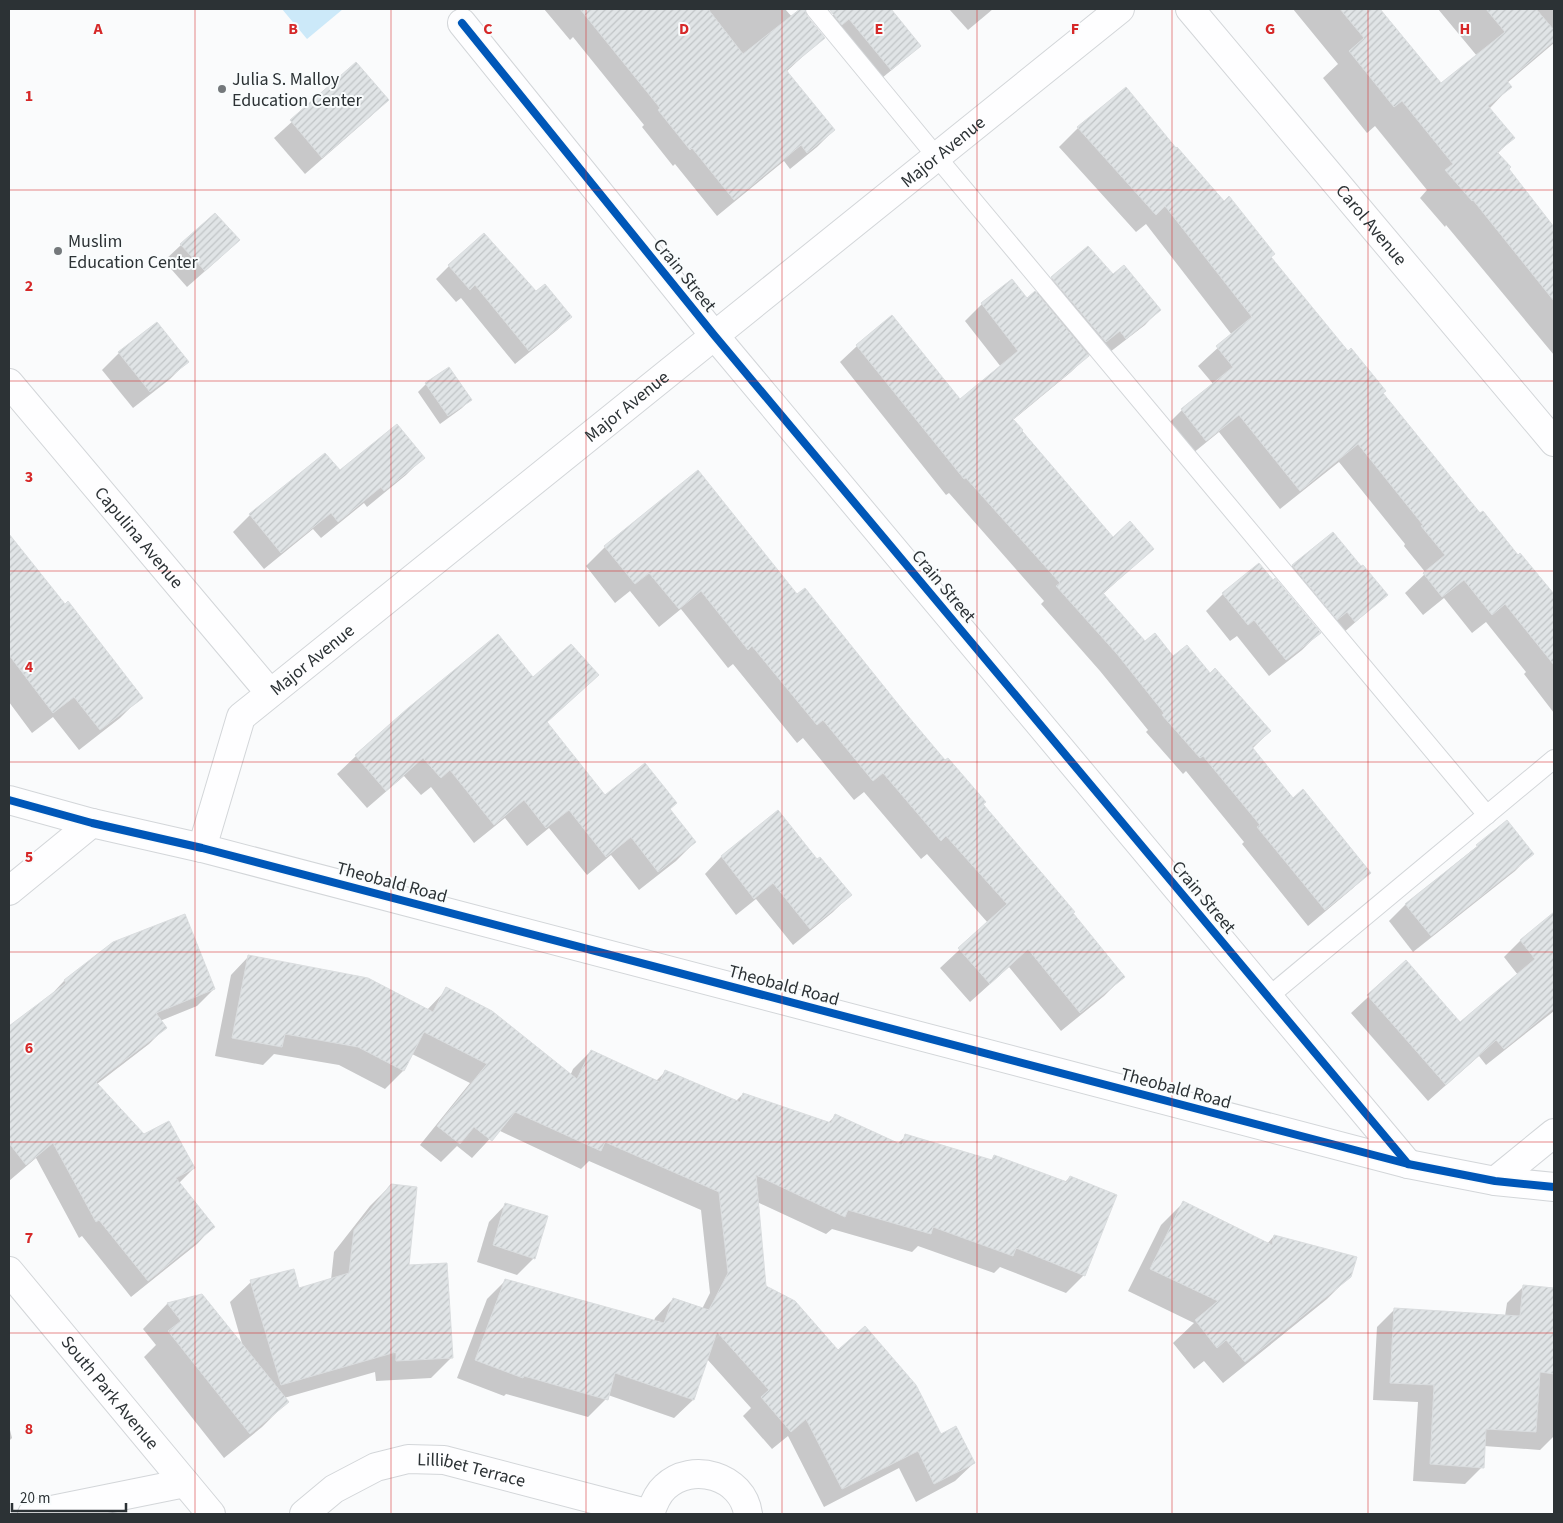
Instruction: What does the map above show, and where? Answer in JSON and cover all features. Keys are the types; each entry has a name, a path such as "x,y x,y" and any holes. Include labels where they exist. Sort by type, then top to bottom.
{"street":[{"name":"Major Avenue","path":"202,848 241,717 1120,9"},
{"name":"Carol Avenue","path":"1190,9 1554,442"},
{"name":"Crain Street","path":"462,23 714,335 1408,1164"},
{"name":"Capulina Avenue","path":"9,383 270,693"},
{"name":"Theobald Road","path":"9,800 92,824 202,848 1408,1164 1494,1181 1554,1187"},
{"path":"9,891 92,824"},
{"path":"1494,1181 1554,1133"},
{"name":"South Park Avenue","path":"9,1271 211,1514"},
{"name":"Lillibet Terrace","path":"304,1514 334,1489 376,1467 408,1459 444,1460 650,1514 655,1500 665,1487 680,1477 699,1473 718,1476 736,1489 747,1507 748,1514"},
{"path":"32,1514 184,1483"}],"lane":[{"path":"815,9 1488,815"},
{"path":"1268,997 1554,759"}],"shaded area":[{"path":"282,9 343,9 307,39"}],"building":[{"path":"580,9 708,9 743,54 800,9 805,9 807,16 825,38 786,70 835,130 807,153 801,145 734,200 692,148 690,150 658,110 660,108"},
{"path":"829,9 891,9 921,46 891,70 849,19 842,25"},
{"path":"1340,9 1380,9 1441,83 1505,32 1486,9 1536,9 1554,30 1554,41 1507,81 1512,87 1488,106 1515,138 1497,152 1511,167 1509,169 1554,227 1554,301 1473,200 1445,170 1453,164 1402,101 1394,107 1349,51 1364,38"},
{"path":"356,62 389,100 322,158 290,120"},
{"path":"1126,87 1176,148 1224,201 1229,196 1275,254 1271,257 1348,351 1351,348 1386,391 1383,393 1480,513 1483,511 1518,555 1520,553 1554,594 1554,665 1505,604 1492,615 1464,580 1442,597 1423,573 1445,555 1358,444 1300,491 1239,415 1206,441 1181,409 1233,367 1216,346 1252,317 1165,206 1156,215 1077,127"},
{"path":"215,213 240,240 205,271 180,244"},
{"path":"484,233 536,291 545,284 572,317 529,351 475,285 470,290 448,265"},
{"path":"1088,246 1113,274 1124,265 1161,310 1126,339 1120,331 1106,342 1051,277"},
{"path":"1012,279 1027,298 1035,291 1089,356 1013,419 1113,537 1130,521 1154,549 1103,593 1145,641 1155,633 1173,656 1187,645 1210,673 1215,668 1271,731 1252,747 1293,798 1303,789 1371,873 1325,910 1257,827 1260,825 1203,756 1200,758 1162,715 1164,713 1117,654 1056,586 1060,583 966,478 964,479 856,345 892,315 960,399 1018,351 981,303"},
{"path":"157,322 189,362 150,392 118,352"},
{"path":"449,367 472,400 448,416 425,383"},
{"path":"397,424 425,458 384,491 381,487 338,522 331,513 281,553 249,514 325,453 340,470"},
{"path":"698,470 797,594 805,588 945,760 948,758 986,802 983,804 1075,912 1073,913 1125,977 1080,1013 1028,949 990,984 958,948 1007,904 946,836 941,841 883,773 873,781 823,720 817,725 752,646 748,650 701,591 679,609 649,573 635,584 604,546"},
{"path":"1333,532 1388,595 1355,622 1347,612 1337,620 1292,565"},
{"path":"9,534 65,604 68,601 143,698 100,730 74,697 53,713 9,655"},
{"path":"1259,563 1273,580 1275,578 1321,633 1286,660 1254,620 1248,625 1222,593"},
{"path":"498,634 533,677 571,644 599,675 547,722 605,795 645,763 677,803 670,809 696,842 658,872 631,837 606,857 569,810 546,828 524,800 494,825 450,770 441,778 423,758 386,791 355,755 408,708"},
{"path":"778,810 817,859 820,857 852,895 810,929 773,883 754,899 721,856"},
{"path":"1507,820 1534,854 1431,936 1405,904 1478,846 1476,845"},
{"path":"1554,912 1554,1008 1504,1049 1496,1040 1446,1085 1367,995 1406,960 1460,1022 1535,959 1520,940"},
{"path":"185,914 215,989 156,1013 167,1028 96,1082 144,1134 169,1121 195,1168 176,1178 215,1227 148,1281 99,1220 96,1222 53,1143 26,1165 9,1143 9,1026 66,983 64,980 113,942"},
{"path":"248,955 368,978 433,1012 446,987 492,1011 577,1079 591,1050 660,1082 665,1070 740,1102 743,1093 831,1123 835,1114 902,1145 905,1134 992,1160 994,1155 1067,1182 1070,1176 1117,1195 1085,1276 1016,1248 1013,1256 933,1227 931,1234 848,1210 845,1217 756,1175 766,1286 795,1301 838,1350 865,1326 916,1385 941,1434 956,1426 975,1463 934,1484 918,1451 842,1489 806,1419 791,1432 761,1397 769,1390 717,1332 694,1400 615,1373 608,1400 524,1376 523,1378 475,1360 505,1279 664,1323 673,1298 709,1310 728,1273 719,1192 605,1142 601,1151 515,1112 492,1141 474,1127 460,1144 437,1126 487,1064 424,1032 404,1071 358,1047 285,1034 282,1047 232,1038"},
{"path":"391,1184 417,1187 409,1265 447,1263 453,1358 396,1361 396,1352 281,1385 250,1280 294,1269 299,1288 349,1273 354,1230"},
{"path":"1183,1201 1272,1245 1274,1235 1357,1257 1351,1277 1245,1362 1226,1340 1217,1348 1195,1320 1218,1301 1150,1269"},
{"path":"505,1203 548,1216 535,1259 493,1245"},
{"path":"1523,1285 1554,1288 1554,1374 1540,1372 1536,1432 1486,1429 1484,1468 1430,1464 1434,1385 1390,1383 1394,1308 1520,1316"},
{"path":"202,1294 289,1402 250,1434 168,1331 181,1321 167,1303"}],"cycle path":[{"path":"462,23 714,335 1408,1164"},
{"path":"9,800 92,823 202,848 1408,1164 1495,1181 1554,1187"}],"place":[{"name":"Julia S. Malloy Education Center","path":"222,89"},
{"name":"Muslim Education Center","path":"58,251"}]}
